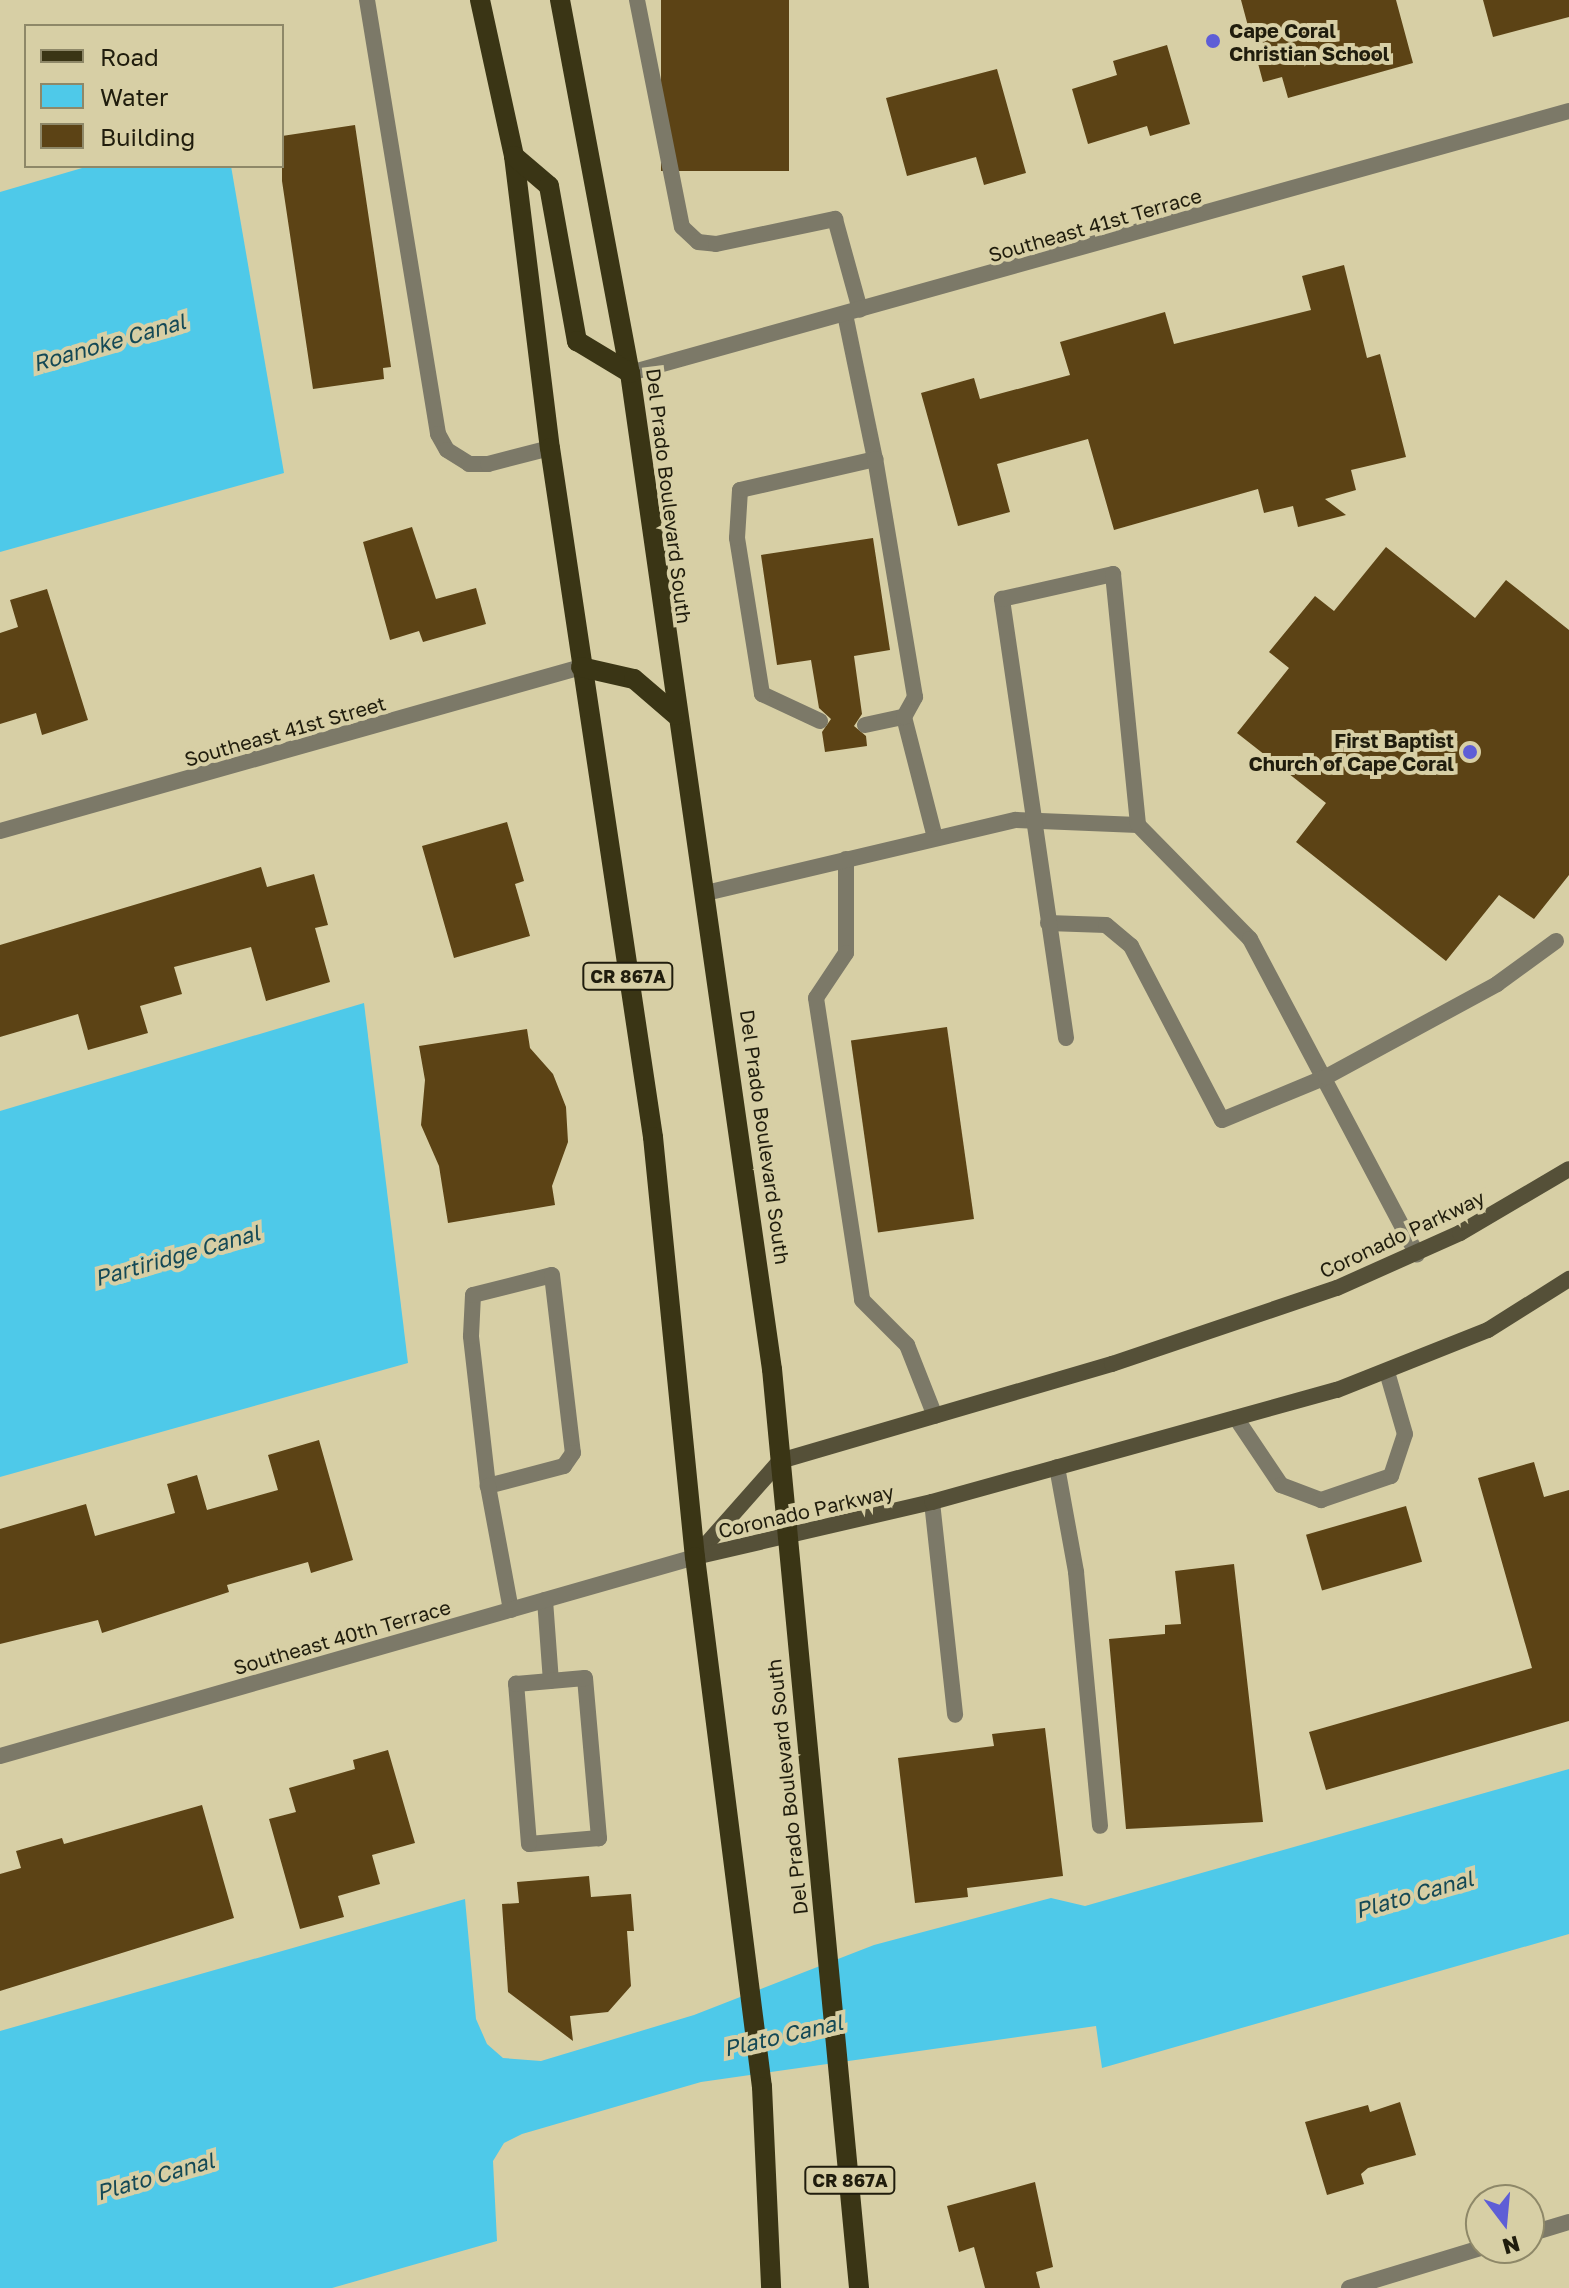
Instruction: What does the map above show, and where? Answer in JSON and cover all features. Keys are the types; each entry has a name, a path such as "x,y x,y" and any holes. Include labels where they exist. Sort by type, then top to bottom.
{"main road":[{"name":"CR 867A","path":"480,0 514,156 581,667 653,1137 695,1557 748,1956 762,2087 771,2288"},
{"name":"Del Prado Boulevard South","path":"560,0 630,373 676,715 706,893 770,1353 828,1935 859,2288"},
{"path":"514,156 549,186 577,341 630,373"},
{"path":"581,667 634,679 676,715"}],"street":[{"path":"367,0 438,434 447,450 469,464 550,448"},
{"path":"637,0 682,227 698,242 716,244 835,219 853,312 915,697 904,717 935,838"},
{"name":"Southeast 41st Terrace","path":"630,373 1569,111"},
{"path":"820,721 762,694 737,538 740,490 875,459"},
{"path":"1066,1038 1002,599 1113,574 1138,825 1250,939 1326,1077 1417,1254"},
{"name":"Southeast 41st Street","path":"0,831 581,667"},
{"path":"865,725 904,717"},
{"path":"706,893 935,838 1033,821 1138,825"},
{"path":"846,859 846,953 816,998 862,1300 907,1345 935,1416"},
{"path":"1048,923 1106,925 1131,946 1222,1120 1326,1077 1497,984 1556,941"},
{"name":"Coronado Parkway","path":"695,1557 780,1461 1273,1311 1417,1254 1569,1169"},
{"path":"488,1486 564,1466 573,1453 552,1275 473,1295 471,1336 488,1486 511,1610"},
{"name":"Coronado Parkway","path":"695,1557 932,1502 1236,1418 1387,1372 1488,1330 1569,1279"},
{"path":"1236,1418 1281,1485 1321,1500 1391,1476 1405,1434 1387,1372"},
{"path":"1057,1467 1076,1572 1100,1826"},
{"path":"932,1502 955,1715"},
{"name":"Southeast 40th Terrace","path":"0,1756 695,1557"},
{"path":"545,1600 551,1681"},
{"path":"585,1678 599,1838 529,1844 516,1684 551,1681 585,1678"},
{"path":"1545,2229 1569,2222"},
{"path":"1349,2288 1398,2280 1465,2254"}],"water":[{"name":"Roanoke Canal","path":"82,168 231,168 284,473 0,552 0,192"},
{"name":"Partiridge Canal","path":"364,1003 408,1363 0,1477 0,1111"},
{"name":"Plato Canal","path":"1569,1769 1569,1934 1102,2068 1096,2026 701,2082 522,2134 504,2143 493,2161 497,2241 332,2288 0,2288 0,2031 465,1899 476,2019 487,2044 503,2058 541,2061 694,2015 874,1945 1051,1898 1085,1906"}],"building":[{"path":"661,0 789,0 789,171 661,171"},
{"path":"1241,0 1396,0 1413,63 1288,98 1282,77 1263,82"},
{"path":"1483,0 1569,0 1569,17 1493,37"},
{"path":"1167,45 1190,124 1150,136 1147,126 1088,144 1072,89 1117,75 1113,61"},
{"path":"997,69 1026,173 984,185 976,157 907,176 886,98"},
{"path":"355,125 391,367 383,368 384,379 313,389 282,181 284,136"},
{"path":"1344,265 1367,358 1380,354 1406,457 1351,470 1356,490 1325,499 1346,515 1298,527 1293,506 1264,513 1258,489 1114,530 1088,439 997,464 1010,512 958,526 921,393 974,378 980,399 1070,375 1060,342 1165,312 1174,344 1311,310 1302,276"},
{"path":"412,527 436,599 476,588 486,624 423,642 419,631 390,640 363,542"},
{"path":"873,538 890,650 854,656 862,714 854,726 866,736 867,746 825,752 822,732 831,719 819,708 811,660 777,665 761,555"},
{"path":"1386,547 1475,618 1506,580 1569,630 1569,875 1534,919 1499,895 1446,961 1296,842 1326,803 1237,733 1289,668 1269,652 1315,596 1334,611"},
{"path":"47,589 88,720 42,735 36,713 0,724 0,633 18,627 10,600"},
{"path":"507,822 524,881 515,884 530,936 454,958 422,846"},
{"path":"261,867 267,887 314,874 328,925 315,928 330,982 266,1001 251,947 174,967 182,994 140,1006 148,1033 88,1050 78,1014 0,1037 0,945"},
{"path":"947,1027 974,1219 878,1233 851,1040"},
{"path":"527,1029 530,1048 553,1074 566,1107 568,1142 552,1186 555,1205 448,1223 439,1166 421,1125 425,1080 419,1046"},
{"path":"319,1440 353,1560 311,1573 308,1562 227,1585 229,1592 102,1633 98,1620 0,1644 0,1529 86,1504 95,1536 175,1513 167,1484 197,1475 207,1510 278,1490 268,1455"},
{"path":"1534,1462 1544,1497 1569,1490 1569,1721 1326,1790 1309,1732 1532,1668 1478,1478"},
{"path":"1406,1506 1422,1562 1322,1590 1306,1535"},
{"path":"1234,1564 1263,1822 1126,1829 1109,1639 1165,1634 1165,1625 1181,1624 1175,1571"},
{"path":"1045,1728 1063,1876 967,1888 968,1897 915,1903 898,1758 994,1746 992,1734"},
{"path":"388,1750 415,1843 372,1855 380,1884 338,1896 344,1917 300,1929 269,1819 296,1812 289,1788 355,1769 353,1760"},
{"path":"202,1805 234,1918 0,1991 0,1874 21,1868 16,1851 62,1838 64,1844"},
{"path":"589,1876 591,1897 631,1894 634,1931 627,1931 631,1986 608,2012 570,2016 573,2041 508,1992 502,1904 519,1903 517,1882"},
{"path":"1400,2102 1416,2155 1368,2168 1361,2174 1364,2184 1327,2195 1305,2122 1368,2105 1370,2112"},
{"path":"1035,2182 1053,2267 1036,2272 1040,2288 985,2288 974,2247 959,2252 947,2206"}],"place":[{"name":"Cape Coral Christian School","path":"1213,41"},
{"name":"First Baptist Church of Cape Coral","path":"1470,752"}]}
